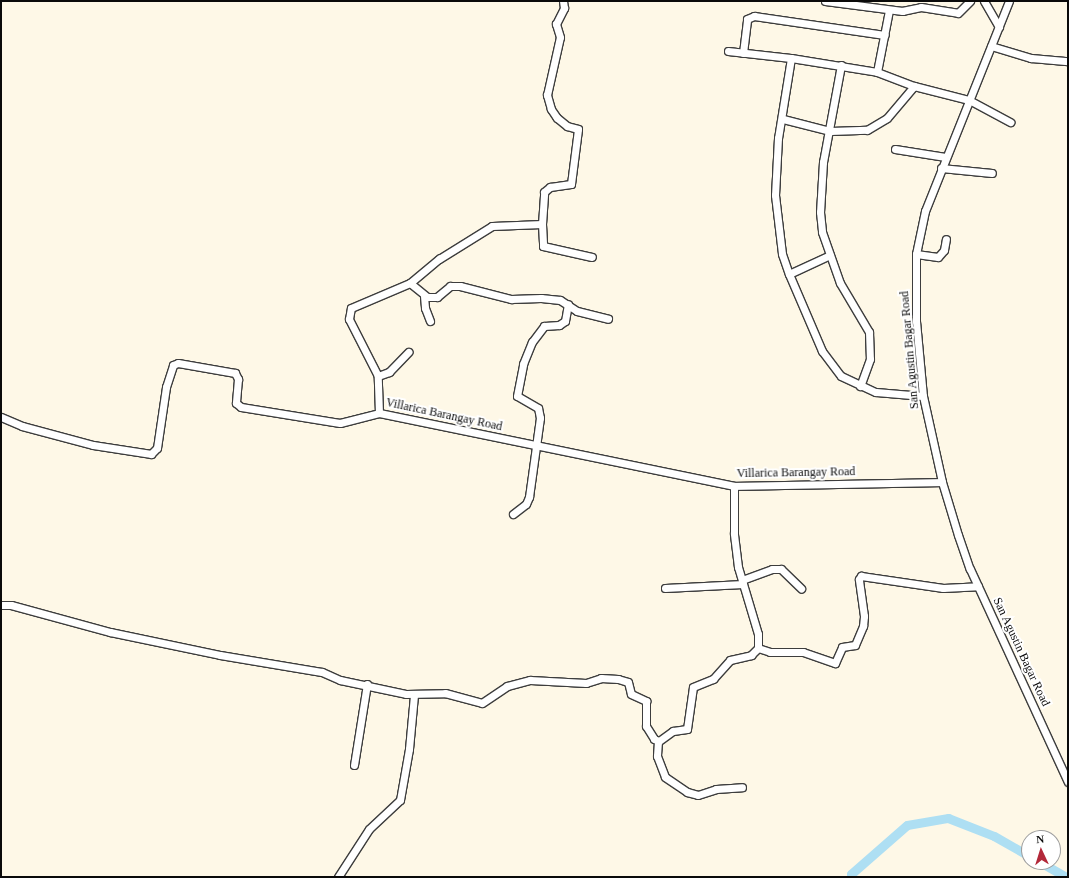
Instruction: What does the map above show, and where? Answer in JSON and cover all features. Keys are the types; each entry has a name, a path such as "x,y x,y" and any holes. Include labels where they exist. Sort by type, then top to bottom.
{"street":[{"path":"564,1 564,8 556,24 560,37 547,95 551,109 564,123 577,128 578,136 571,184 550,187 544,192 542,224 543,246 592,257"},
{"path":"824,1 906,12 928,7 958,13 970,1"},
{"path":"984,1 999,27"},
{"name":"San Agustin Bagar Road","path":"1009,1 945,157 925,211 916,254 916,321 923,396 942,482 958,535 978,586 1068,782"},
{"path":"877,72 889,10"},
{"path":"743,53 747,19 754,16 885,36"},
{"path":"991,46 1031,58 1068,61"},
{"path":"728,51 791,58 877,72 914,86 969,100 1010,122"},
{"path":"791,58 783,119 778,138 775,195 782,254 789,274 822,351 841,376 860,386 895,396 923,396"},
{"path":"841,66 819,189 822,232 830,255 840,283 869,332 870,359 860,386"},
{"path":"783,119 830,131 854,132 871,128 895,110 914,86"},
{"path":"895,149 945,157"},
{"path":"941,168 992,173"},
{"path":"379,413 378,376 349,319 349,311 357,304 410,283 439,260 492,226 542,224"},
{"path":"916,254 938,257 944,250 946,239"},
{"path":"789,274 830,255"},
{"path":"410,283 424,296 437,297 448,287 460,286 511,299 541,298 568,304 577,311 608,319"},
{"path":"424,296 425,308 430,321"},
{"path":"513,514 526,504 529,497 537,446 540,412 536,406 518,398 517,391 532,342 545,326 563,323 568,304"},
{"path":"378,376 389,372 408,352"},
{"name":"Villarica Barangay Road","path":"1,417 22,426 93,445 151,454 157,448 166,387 173,365 178,363 236,374 236,403 241,407 340,423 379,413 734,486 942,482"},
{"path":"734,486 735,543 742,582 758,634 758,648 754,654 730,660 713,679 693,687 687,730 673,731 658,741 656,756 665,777 687,792 698,795 716,789 742,787"},
{"path":"665,588 742,582 772,569 780,569 791,576 801,588"},
{"path":"758,648 770,652 804,652 824,662 835,663 842,647 855,645 863,626 864,616 859,579 861,576 943,588 978,586"},
{"path":"1,605 11,605 110,632 322,672 340,680 368,684 414,695 445,693 482,703 507,686 530,680 586,683 601,678 618,679 628,682 631,694 646,701 645,722 652,737 658,741"},
{"path":"354,765 368,684"},
{"path":"338,877 369,829 400,800 409,749 414,695"}],"waterway":[{"path":"852,877 851,874 907,825 948,818 994,836 1021,851"},
{"path":"1054,870 1066,877"}]}
